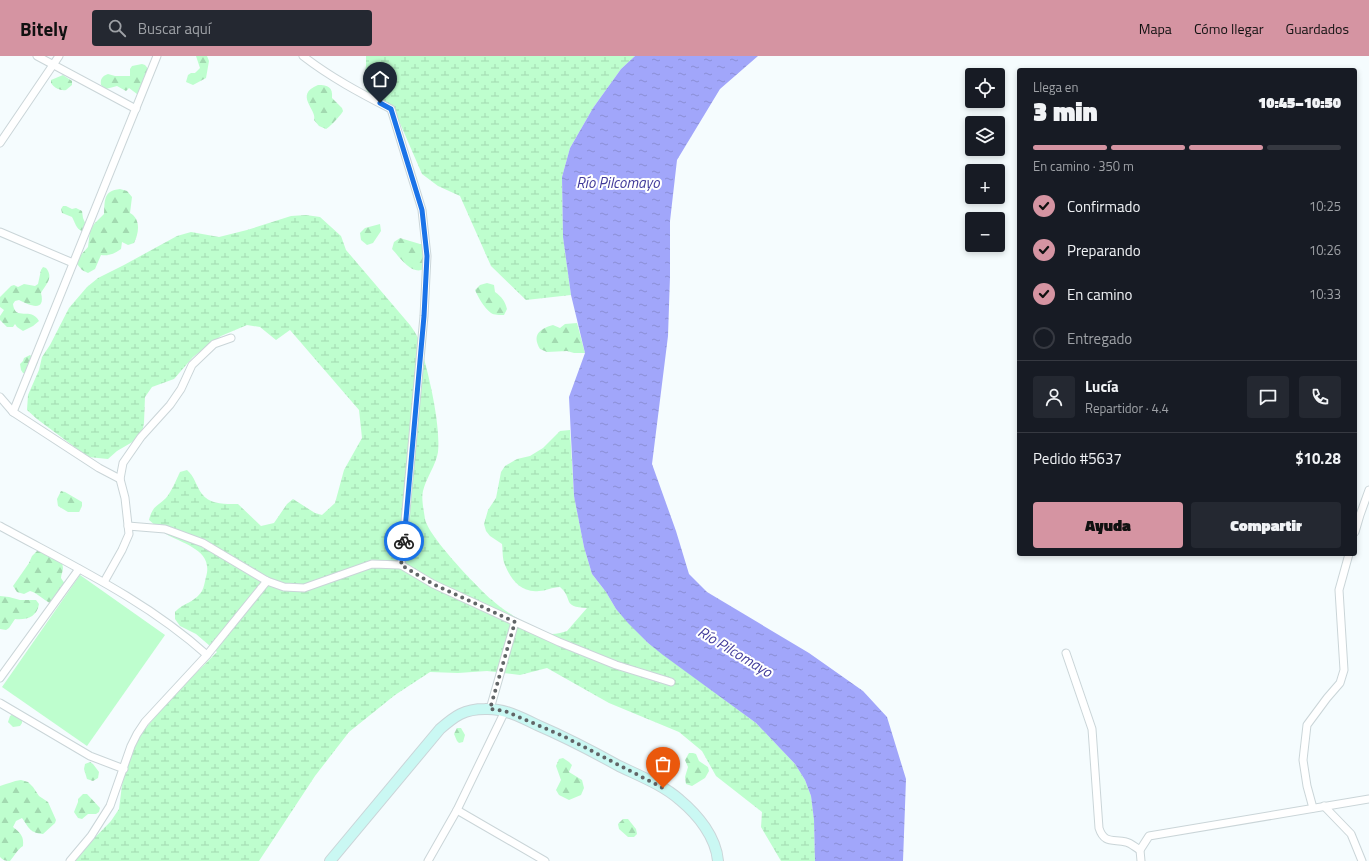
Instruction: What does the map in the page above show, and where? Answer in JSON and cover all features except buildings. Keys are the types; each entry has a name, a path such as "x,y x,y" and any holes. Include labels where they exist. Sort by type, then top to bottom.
{"street":[{"path":"37,56 136,110"},
{"path":"0,142 59,56"},
{"path":"14,412 158,56"},
{"path":"303,56 316,66 358,92 391,109 422,210 427,256 424,316 401,565"},
{"path":"0,232 73,263"},
{"path":"104,582 122,550 128,534 125,498 120,479 124,463 141,437 170,405 181,389 192,365 214,344 231,338"},
{"path":"0,397 14,412 98,468 120,479"},
{"path":"1357,526 1369,490"},
{"path":"0,526 104,582 168,623 186,636 207,655"},
{"path":"128,526 165,530 203,543 267,582 284,587 304,588 372,564 401,565 433,584 559,642 616,665 672,682"},
{"path":"1314,808 1307,786 1303,760 1307,725 1340,683 1344,670 1339,590 1348,556"},
{"path":"0,678 79,569"},
{"path":"70,861 91,836 110,806 131,746 145,722 207,655 267,582"},
{"path":"490,709 515,622"},
{"path":"1066,654 1092,729 1099,828 1101,835 1108,840 1127,842 1140,850"},
{"path":"0,703 90,756 124,769"},
{"path":"330,861 440,729 455,716 468,711 490,709 505,711 563,736 663,788 680,800 698,818 712,839 718,861"},
{"path":"428,861 457,810 505,711"},
{"path":"1141,861 1140,850 1149,836 1369,799"},
{"path":"1324,806 1351,834 1362,861"},
{"path":"457,810 545,861"}],"green space":[{"path":"196,56 207,56 209,61 206,78 193,85 186,82 188,75 195,73 200,68"},
{"path":"366,56 635,56 621,69 593,108 570,148 562,177 563,237 571,295 526,300 491,266 460,196 438,186 422,174 396,114 368,93 363,81"},
{"path":"142,64 145,65 150,71 140,92 137,94 129,88 126,91 117,86 106,89 101,85 101,79 106,75 130,76 130,69 132,66"},
{"path":"63,75 72,81 72,85 66,90 58,89 51,83 51,80"},
{"path":"318,85 325,85 331,89 332,98 343,111 326,129 319,126 314,120 313,112 307,98 307,93"},
{"path":"120,189 127,191 132,197 130,213 136,219 138,226 136,239 134,243 128,245 122,242 121,249 114,253 101,255 95,269 88,273 82,270 77,264 79,257 88,247 90,231 94,224 104,214 106,197 110,192"},
{"path":"63,206 72,209 76,208 82,211 86,225 82,231 77,227 72,217 62,213 61,209"},
{"path":"306,215 320,217 341,236 346,250 410,325 418,338 432,395 438,440 437,457 426,481 422,498 425,519 428,527 444,549 465,573 497,605 512,615 545,632 554,634 567,631 587,608 574,606 571,604 560,587 542,591 533,591 522,588 507,571 504,563 502,544 490,536 486,531 484,524 488,510 496,498 501,472 505,466 517,459 530,456 543,448 560,431 570,430 574,496 584,547 592,574 606,592 616,609 648,643 756,723 795,764 805,780 811,796 814,820 815,861 781,861 761,827 762,812 716,776 702,751 679,732 609,703 547,668 520,675 487,671 458,673 430,672 395,695 349,732 315,776 259,861 72,861 111,821 119,809 124,769 135,742 165,704 217,652 196,634 180,626 175,619 175,612 182,606 192,601 202,591 206,577 206,560 195,549 166,534 149,520 154,509 166,498 180,472 187,470 205,498 218,503 238,504 261,526 274,523 287,504 293,499 315,513 322,515 335,503 344,470 362,438 359,410 290,330 276,340 260,327 247,325 221,336 193,357 174,379 152,387 145,397 144,423 141,437 117,451 108,459 88,457 37,419 27,410 28,395 39,370 42,357 50,345 69,308 87,287 98,278 177,236 191,232 219,237 291,216"},
{"path":"380,224 381,231 373,243 367,245 361,240 360,233 365,228"},
{"path":"400,238 420,244 427,244 430,250 429,265 424,269 419,270 409,267 404,263 392,249 394,242"},
{"path":"43,267 46,268 49,278 41,293 41,303 36,306 19,300 15,301 13,304 14,309 17,312 32,315 39,321 23,331 15,324 13,327 7,327 0,320 0,316 4,310 0,307 0,297 11,286 14,285 18,287 24,284 35,286 38,284"},
{"path":"487,283 494,285 495,292 504,301 507,309 504,315 495,315 488,311 478,296 475,290 480,285"},
{"path":"577,323 585,353 574,353 567,351 547,352 540,349 537,336 538,333 544,328 553,325 560,328 565,324"},
{"path":"30,355 38,362 35,369 30,374 23,373 20,364 24,358"},
{"path":"61,491 82,502 79,512 68,512 58,506 57,499"},
{"path":"44,548 55,552 62,564 63,569 61,578 66,586 66,592 64,598 57,604 49,603 30,591 24,594 17,592 13,586 29,563 32,556 37,551"},
{"path":"80,575 165,635 87,746 2,687"},
{"path":"0,596 20,600 36,600 39,604 38,608 31,617 15,619 6,630 0,629"},
{"path":"13,714 22,719 20,726 13,727 8,722 10,716"},
{"path":"457,728 461,728 465,735 463,742 459,743 454,734"},
{"path":"689,753 696,754 699,761 708,767 709,771 705,778 692,786 686,784 685,777 688,767 685,760"},
{"path":"563,758 572,765 569,772 582,780 584,788 581,795 569,800 559,795 556,790 561,780 556,766 559,759"},
{"path":"90,762 99,772 98,778 93,781 87,779 84,769 85,764"},
{"path":"21,780 28,782 39,796 48,802 56,820 55,823 43,834 32,831 22,818 16,821 13,827 21,835 23,846 10,861 7,861 0,857 0,786"},
{"path":"83,794 87,794 100,808 99,812 96,814 88,814 82,819 78,818 74,812 78,799"},
{"path":"623,819 628,819 636,829 637,834 634,837 628,837 619,829 618,824"}],"water":[{"name":"Río Pilcomayo","path":"635,56 758,56 720,89 677,160 670,221 668,336 652,464 676,531 689,574 707,592 809,653 863,691 887,717 906,779 903,861 815,861 814,820 811,796 805,780 795,764 756,723 648,643 616,609 606,592 592,574 584,547 574,496 569,397 585,353 571,295 563,237 562,177 570,148 593,108 621,69"}],"way so far":[{"path":"404,541 401,565 433,584 515,622 490,709 505,711 563,736 663,788"}],"route":[{"path":"380,103 391,109 422,210 427,256 424,316 404,541"}]}
